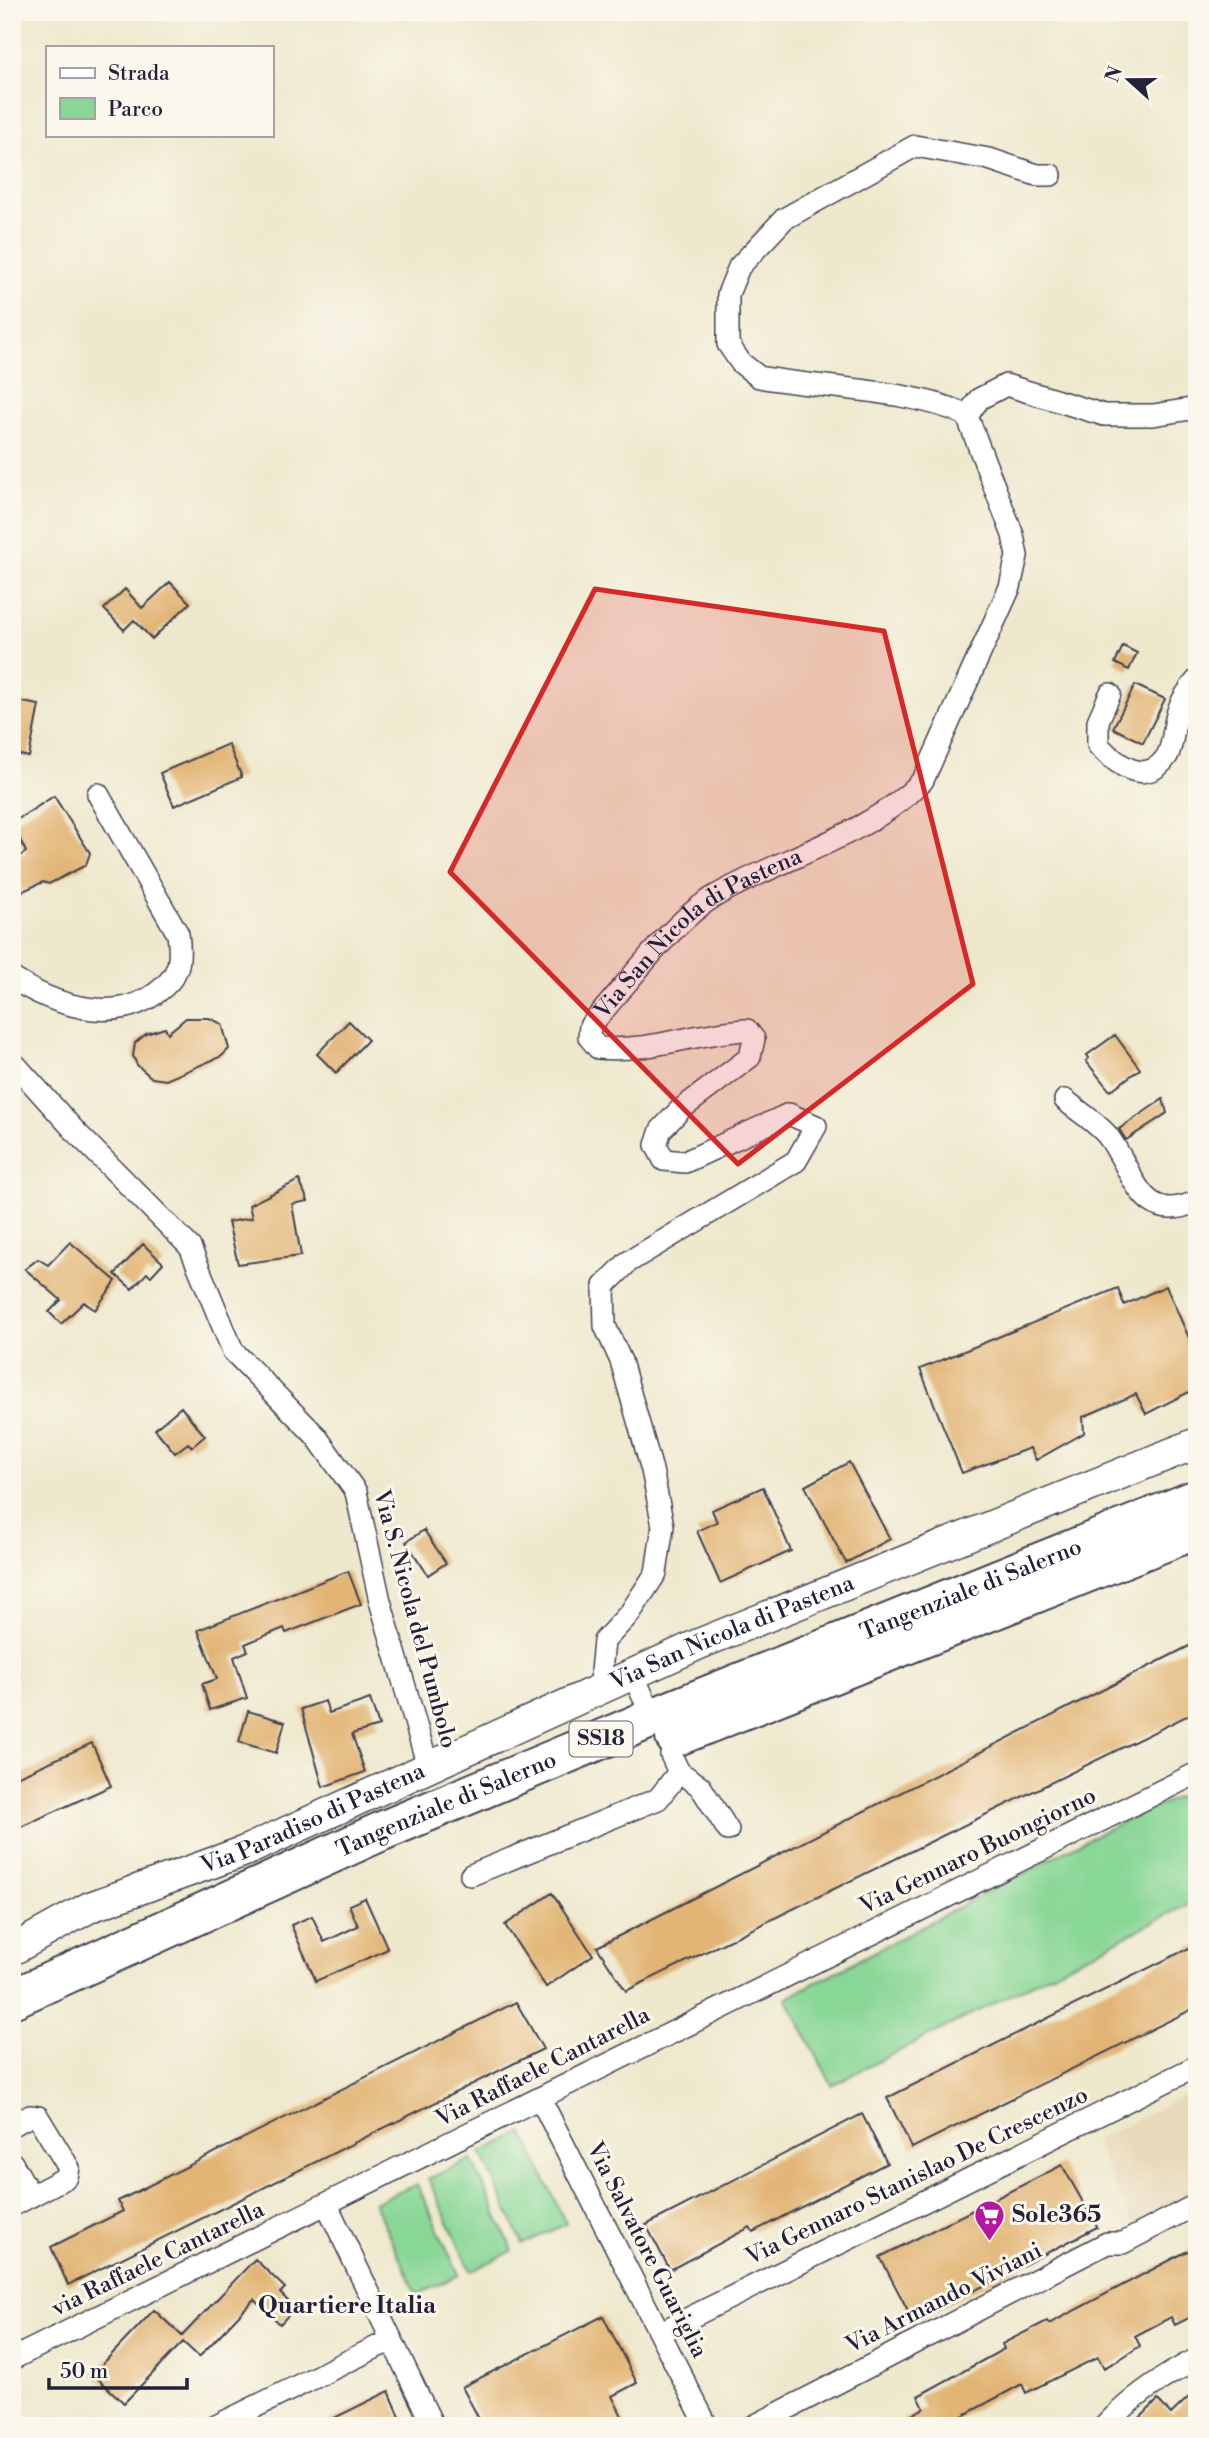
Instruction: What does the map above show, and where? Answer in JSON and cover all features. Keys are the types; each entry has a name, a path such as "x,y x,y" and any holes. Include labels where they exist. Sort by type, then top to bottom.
{"highway":[{"name":"Tangenziale di Salerno","path":"12,1998 382,1831 674,1709 1197,1499"},
{"name":"Tangenziale di Salerno","path":"12,2026 340,1877 533,1795 1197,1529"}],"street":[{"path":"1051,175 1037,175 989,159 915,146 784,219 739,267 727,294 727,344 741,363 759,377 905,398 955,409 967,416 979,399 1006,385 1104,415 1153,415 1197,408"},
{"name":"Via San Nicola di Pastena","path":"967,416 1013,535 1017,556 1010,587 923,780 905,799 871,820 712,898 683,919 590,1026 589,1037 597,1048 625,1051 727,1031 747,1030 754,1039 750,1057 680,1110 661,1130 656,1145 664,1160 685,1162 789,1114 816,1126 796,1161 628,1262 604,1286 605,1326 621,1361 652,1470 663,1526 656,1573 630,1613 604,1641 601,1672 622,1677 838,1586 1197,1443"},
{"path":"1110,694 1098,721 1098,745 1116,764 1128,770 1142,772 1155,767 1167,756 1185,694 1197,680"},
{"path":"12,978 34,992 90,1009 122,1008 147,1000 172,982 181,954 178,934 98,794"},
{"name":"Via S. Nicola del Pumbolo","path":"12,1061 75,1131 190,1248 233,1351 316,1436 356,1492 380,1601 429,1770"},
{"path":"1065,1100 1106,1134 1143,1197 1154,1205 1172,1208 1197,1201"},
{"path":"622,1677 647,1705"},
{"name":"Via Paradiso di Pastena","path":"12,1950 90,1907 245,1851 429,1770 622,1677"},
{"path":"471,1875 658,1799 675,1763 700,1786 728,1830"},
{"name":"Via Gennaro Buongiorno","path":"783,1975 1197,1773"},
{"name":"Via Raffaele Cantarella","path":"327,2205 783,1975"},
{"name":"Via Gennaro Stanislao De Crescenzo","path":"661,2332 1197,2066"},
{"name":"Via Salvatore Guariglia","path":"540,2098 707,2426"},
{"path":"12,2125 30,2116 38,2117 69,2168 67,2177 22,2201 12,2163"},
{"name":"Via Armando Viviani","path":"754,2426 1107,2243 1123,2242 1197,2204"},
{"path":"327,2205 433,2426"},
{"name":"via Raffaele Cantarella","path":"12,2359 327,2205"},
{"path":"216,2426 391,2340"},
{"path":"1105,2426 1137,2397 1197,2358"}],"highlighted area":[{"path":"595,589 884,631 973,984 738,1164 450,872"}],"shaded area":[{"path":"1197,2089 1197,2192 1134,2225 1094,2141"}],"green space":[{"path":"1197,1788 1197,1900 832,2085 786,1998 1103,1831"},
{"path":"523,2132 566,2224 523,2244 481,2152"},
{"path":"471,2159 513,2251 471,2271 428,2179"},
{"path":"417,2184 459,2275 417,2295 374,2203"}],"building":[{"path":"170,582 190,603 152,639 134,620 124,630 104,609 125,589 142,608"},
{"path":"1123,646 1137,653 1129,670 1115,663"},
{"path":"1135,685 1165,699 1143,743 1113,728"},
{"path":"12,700 39,705 29,757 12,753"},
{"path":"228,744 242,777 174,806 160,773"},
{"path":"54,796 90,853 86,865 49,884 43,882 23,891 12,877 12,861 26,852 12,823"},
{"path":"186,1018 209,1018 222,1024 229,1049 222,1056 166,1080 152,1078 137,1065 133,1056 135,1043 146,1034 165,1028 168,1033"},
{"path":"349,1021 368,1040 336,1073 317,1054"},
{"path":"1115,1035 1140,1069 1110,1091 1086,1061 1089,1058 1087,1055"},
{"path":"1163,1099 1167,1113 1126,1140 1119,1129"},
{"path":"299,1180 308,1201 292,1204 301,1256 238,1264 228,1222 252,1218 249,1205"},
{"path":"70,1242 116,1281 95,1310 84,1302 61,1324 49,1312 61,1300 25,1269 38,1259 48,1265"},
{"path":"143,1244 163,1263 151,1276 147,1273 132,1289 115,1274"},
{"path":"1166,1286 1197,1356 1197,1388 1146,1414 1136,1394 1083,1417 1084,1433 1036,1460 1030,1448 962,1473 920,1369 1118,1288 1124,1305"},
{"path":"181,1407 205,1436 192,1447 188,1443 175,1453 155,1429"},
{"path":"849,1462 890,1539 846,1563 805,1486"},
{"path":"763,1487 791,1551 720,1583 697,1531 717,1522 712,1510"},
{"path":"424,1530 446,1563 428,1575 406,1542"},
{"path":"348,1571 361,1604 286,1633 284,1628 245,1644 248,1651 234,1657 247,1698 210,1710 202,1684 217,1679 198,1630"},
{"path":"1197,1642 1197,1711 626,1991 597,1947"},
{"path":"370,1699 379,1726 352,1734 365,1772 323,1787 301,1709 325,1701 329,1713"},
{"path":"248,1711 285,1722 276,1753 239,1742"},
{"path":"92,1743 111,1786 12,1831 12,1779"},
{"path":"552,1893 593,1955 546,1987 505,1925"},
{"path":"365,1898 388,1949 316,1981 291,1925 312,1916 324,1942 358,1926 349,1905"},
{"path":"1197,1944 1197,2007 912,2148 887,2098"},
{"path":"516,2002 543,2049 68,2285 51,2247 123,2211 118,2201"},
{"path":"862,2114 887,2163 753,2232 750,2227 670,2270 646,2225"},
{"name":"Sole365","path":"1062,2165 1097,2227 914,2322 880,2257"},
{"path":"1197,2246 1197,2314 1175,2325 1171,2317 1135,2336 1140,2346 1104,2368 1098,2357 1026,2393 1022,2384 944,2426 892,2426 924,2408 918,2396 1004,2349 1002,2344 1047,2321 1049,2324"},
{"path":"255,2259 285,2288 280,2293 295,2308 280,2324 254,2299 199,2357 183,2342 124,2403 93,2374 154,2310 182,2336"},
{"path":"603,2316 637,2383 612,2396 627,2426 483,2426 462,2387"},
{"path":"1197,2389 1197,2426 1132,2426 1158,2400 1171,2414"},
{"path":"389,2391 404,2426 318,2426"}],"place":[{"name":"Sole365","path":"989,2242"}],"district":[{"name":"Quartiere Italia","path":"347,2306"}]}
